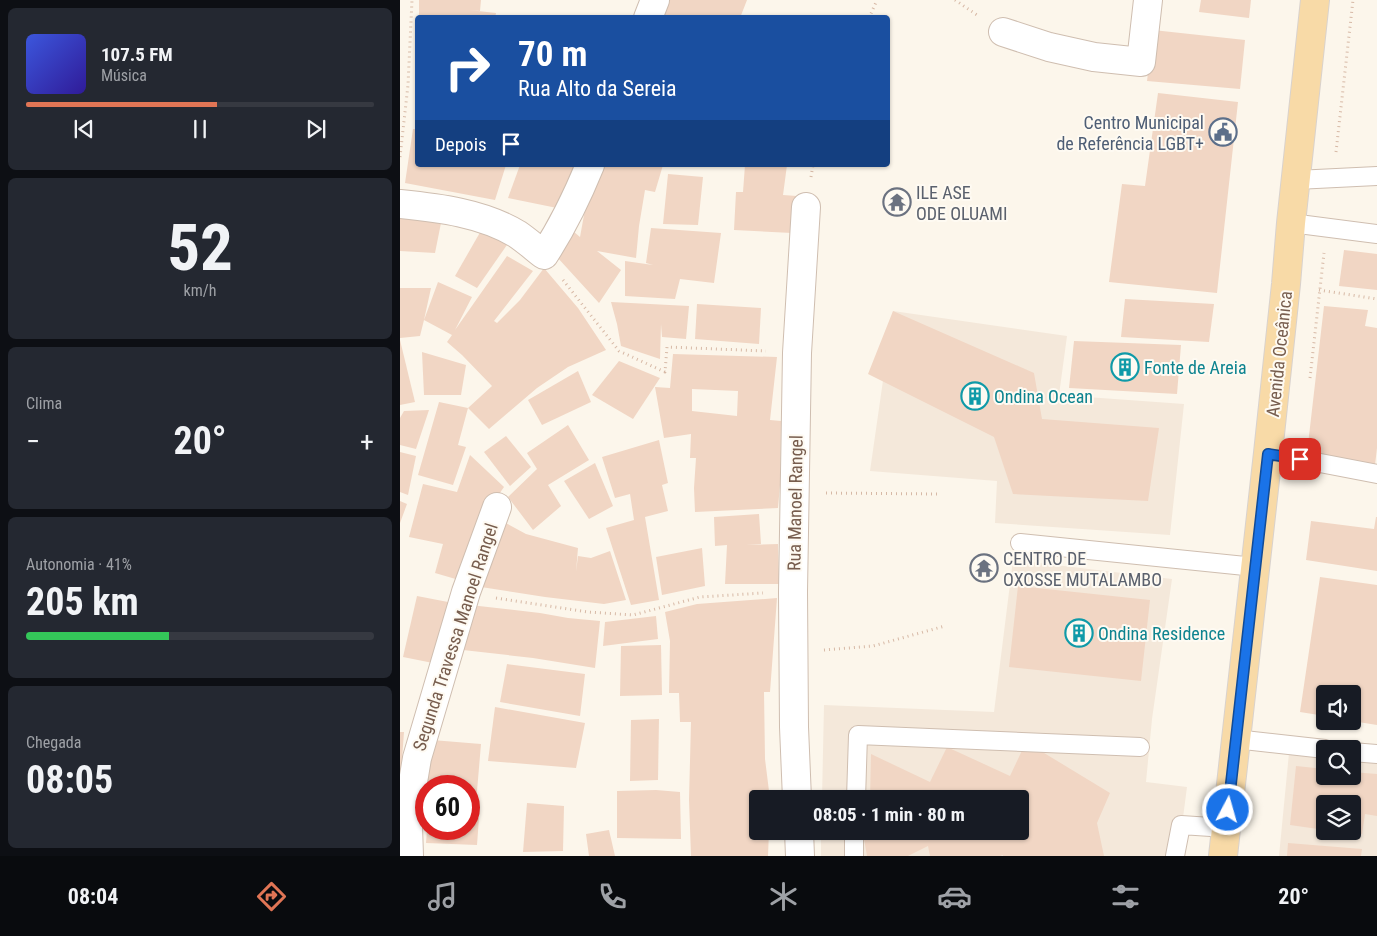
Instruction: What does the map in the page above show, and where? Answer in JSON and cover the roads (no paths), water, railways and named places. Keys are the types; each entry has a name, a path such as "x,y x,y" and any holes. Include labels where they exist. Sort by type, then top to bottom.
{"main road":[{"name":"Avenida Oceânica","path":"1223,856 1268,454 1315,0"}],"street":[{"path":"649,15 655,0"},
{"path":"1003,32 1085,55 1141,62 1148,0"},
{"path":"400,204 456,212 483,219 518,234 544,256 561,229 589,167"},
{"name":"Rua Manoel Rangel","path":"797,790 794,726 794,592 798,353 806,208"},
{"name":"Segunda Travessa Manoel Rangel","path":"408,856 408,826 417,758 466,592 497,507"},
{"path":"799,840 800,856"}],"lane":[{"path":"1296,180 1377,176"},
{"path":"1291,223 1377,234"},
{"path":"1268,454 1377,474"},
{"path":"1020,543 1255,567"},
{"path":"856,790 858,735 1140,747"},
{"path":"1235,739 1316,748"},
{"path":"1361,753 1377,754"},
{"path":"1176,856 1181,825 1226,828"},
{"path":"854,840 854,856"}],"place":[{"name":"Centro Municipal de Referência LGBT+","path":"1223,132"},
{"name":"ILE ASE ODE OLUAMI","path":"897,202"},
{"name":"Fonte de Areia","path":"1125,367"},
{"name":"Ondina Ocean","path":"975,396"},
{"name":"CENTRO DE OXOSSE MUTALAMBO","path":"984,568"},
{"name":"Ondina Residence","path":"1079,633"}]}
